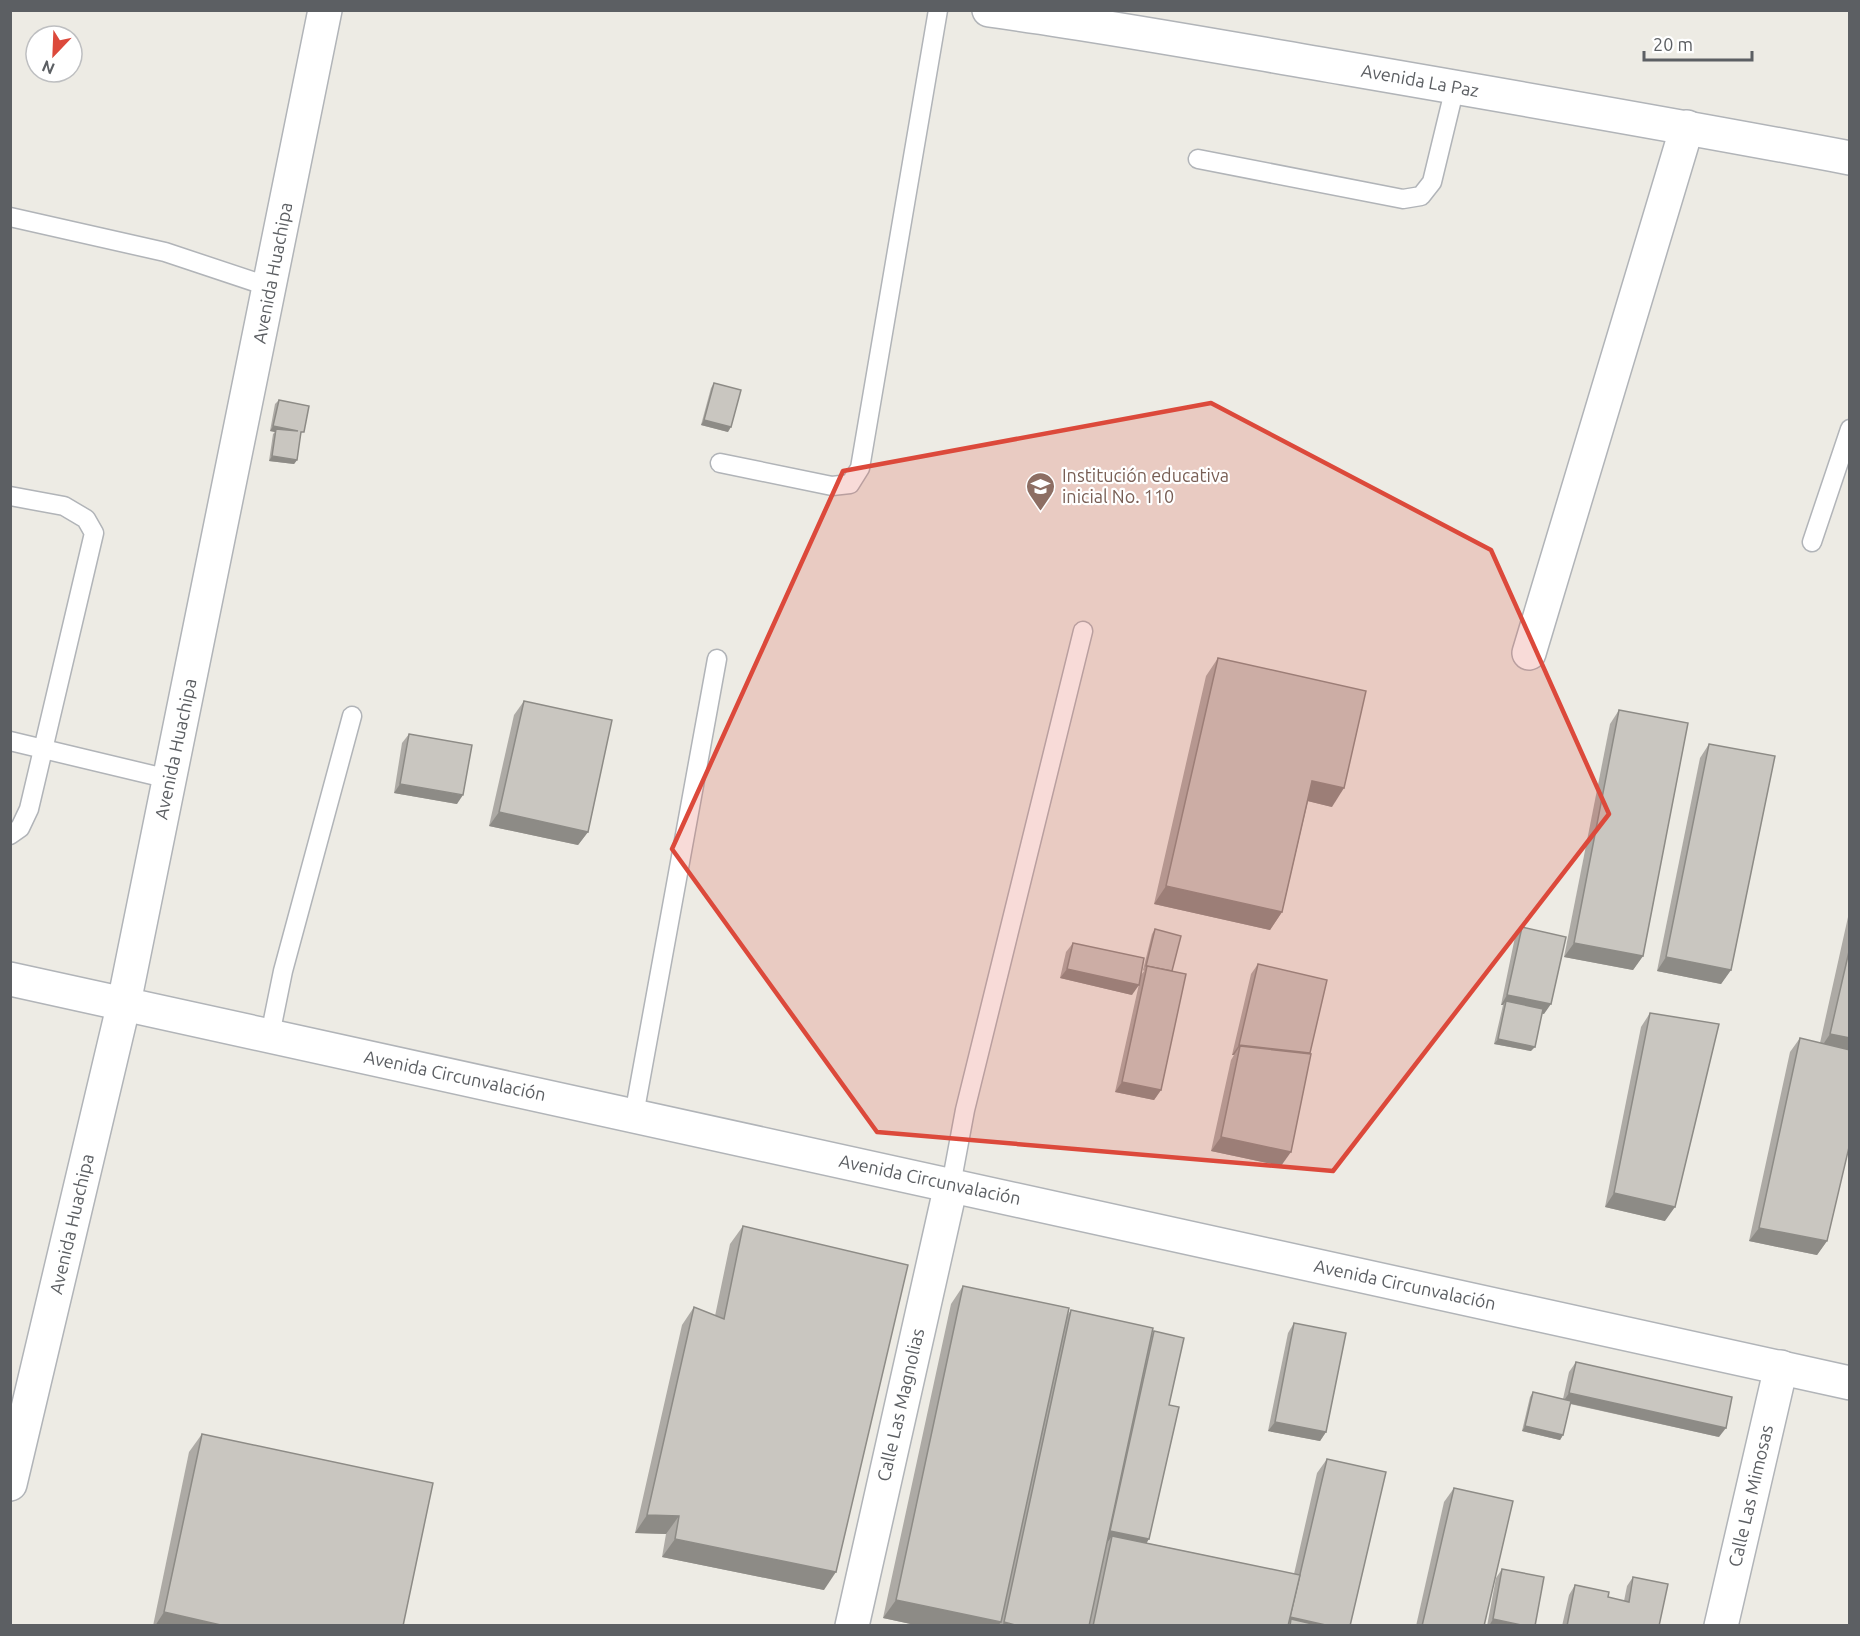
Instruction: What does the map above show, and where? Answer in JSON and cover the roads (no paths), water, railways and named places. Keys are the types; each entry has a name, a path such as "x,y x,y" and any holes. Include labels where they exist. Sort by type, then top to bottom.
{"street":[{"name":"Avenida Huachipa","path":"10,1484 124,1003 325,10"},
{"name":"Avenida La Paz","path":"989,10 1455,87 1850,158"},
{"path":"1529,653 1687,128"},
{"name":"Avenida Circunvalación","path":"10,979 1850,1383"},
{"name":"Calle Las Magnolias","path":"852,1626 951,1185"},
{"name":"Calle Las Mimosas","path":"1721,1626 1780,1367"}],"lane":[{"path":"720,463 832,486 850,484 860,468 938,10"},
{"path":"1198,159 1403,200 1421,195 1432,182 1455,87"},
{"path":"10,218 165,252 270,287"},
{"path":"1812,542 1850,429"},
{"path":"10,496 64,506 86,519 94,533 29,809 20,828 10,835"},
{"path":"951,1185 965,1110 1083,631"},
{"path":"634,1115 717,659"},
{"path":"270,1035 283,971 352,716"},
{"path":"10,741 169,779"}],"place":[{"name":"Institución educativa inicial No. 110","path":"1041,512"}]}
